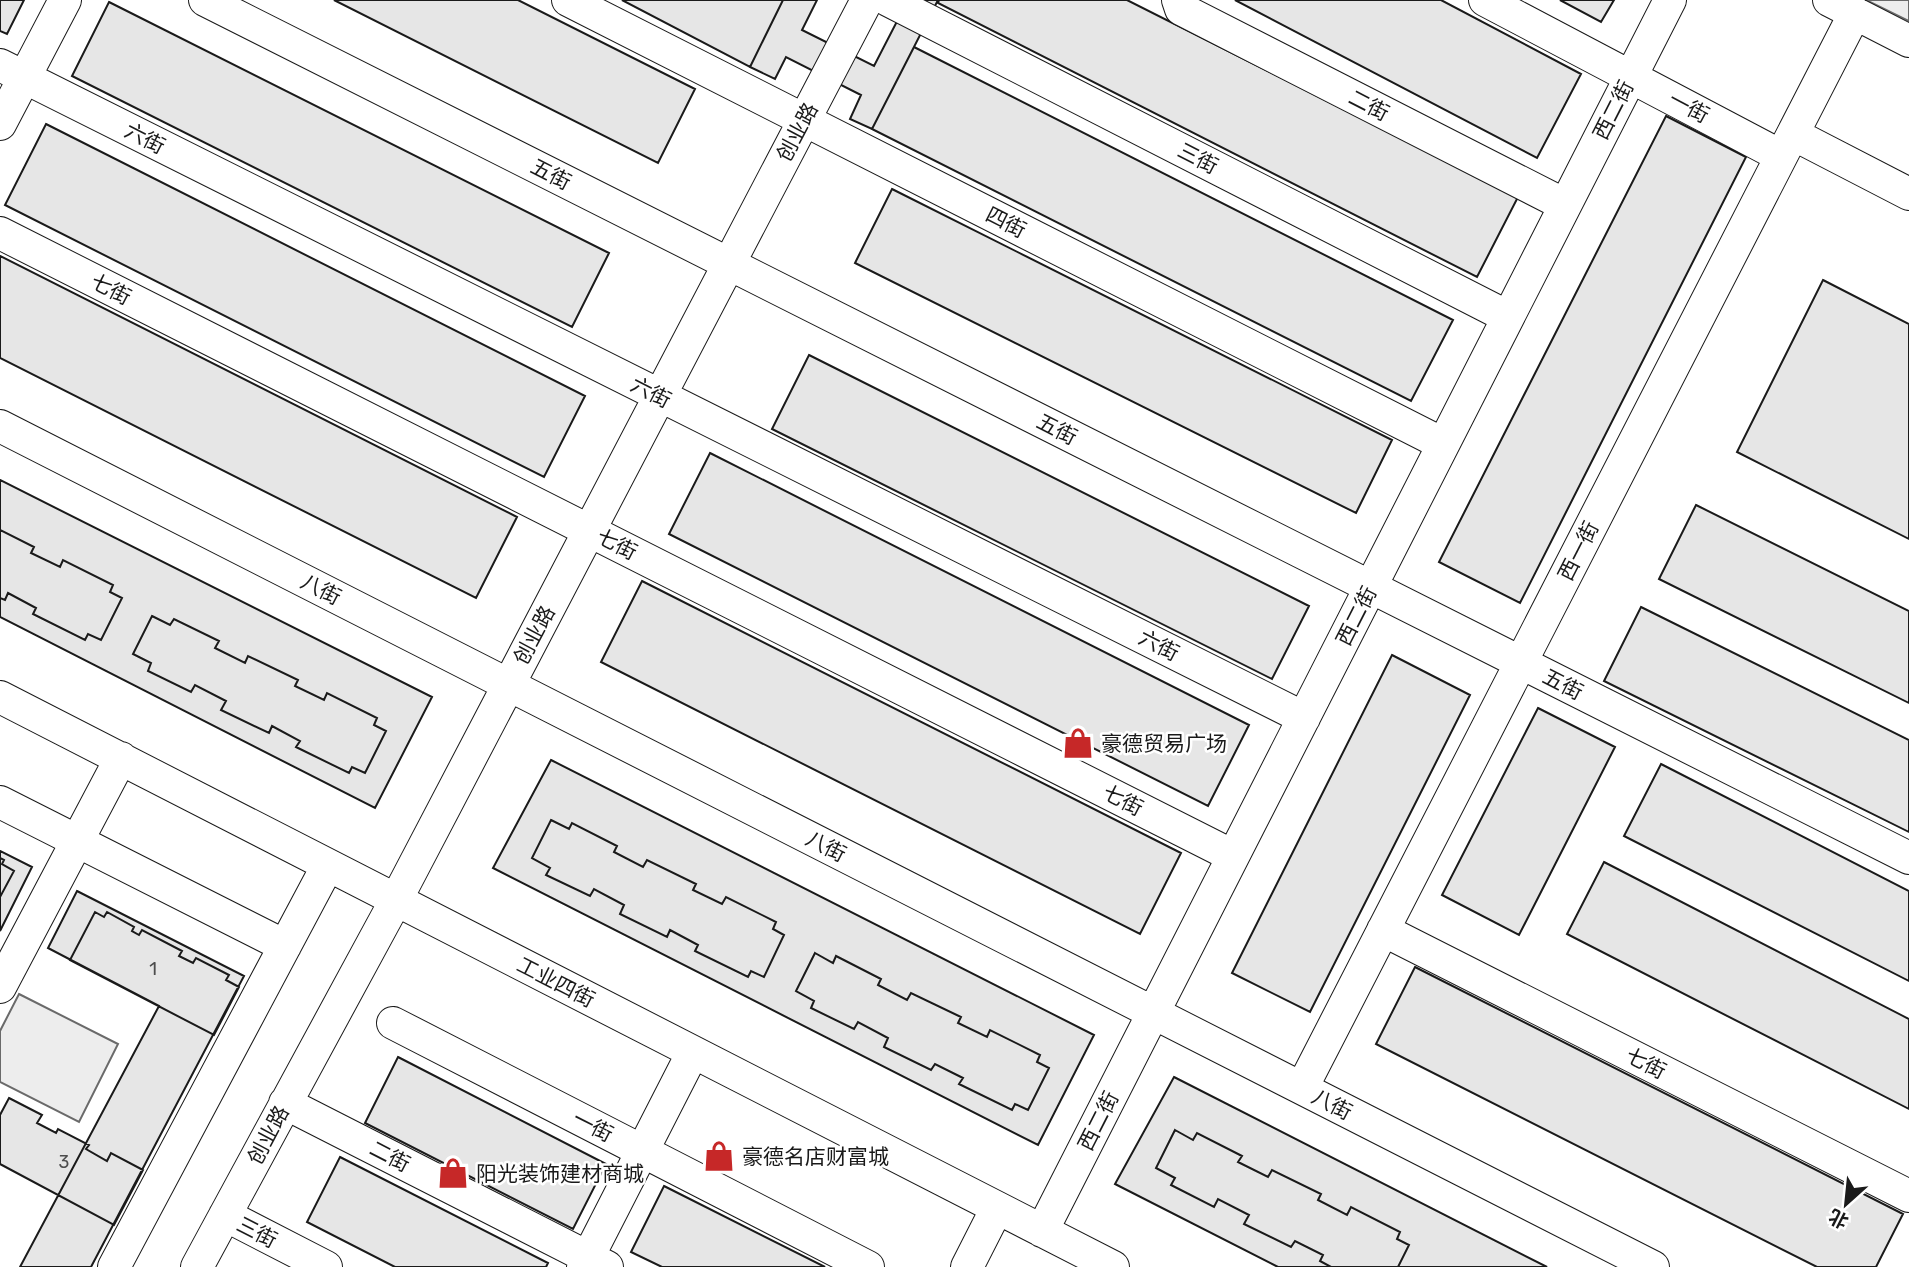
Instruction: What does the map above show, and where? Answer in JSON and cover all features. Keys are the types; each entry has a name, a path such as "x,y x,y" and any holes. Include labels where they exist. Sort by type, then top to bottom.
{"street":[{"path":"0,124 12,71 65,0"},
{"name":"五街","path":"205,0 1909,858"},
{"name":"四街","path":"568,0 1443,444"},
{"name":"创业路","path":"197,1267 396,900 867,0"},
{"name":"三街","path":"888,0 1508,317"},
{"name":"二街","path":"1178,0 1181,9 1565,205"},
{"name":"一街","path":"1485,0 1631,77 1787,145 1909,194"},
{"name":"西二街","path":"1042,1231 1670,0"},
{"path":"1842,6 1909,41"},
{"name":"西一街","path":"1302,1088 1787,145 1842,6"},
{"name":"六街","path":"12,71 1304,718"},
{"name":"七街","path":"0,233 1233,856"},
{"name":"八街","path":"0,426 1653,1267"},
{"name":"工业四街","path":"0,697 1112,1267"},
{"path":"3,976 121,758"},
{"path":"0,802 285,946"},
{"path":"114,1267 328,865"},
{"name":"七街","path":"1383,930 1909,1196"},
{"name":"一街","path":"393,1023 868,1267"},
{"path":"593,1264 642,1151 693,1052"},
{"name":"二街","path":"285,1103 593,1264"},
{"path":"967,1267 998,1208"},
{"name":"三街","path":"225,1215 326,1267"}],"shaded area":[{"path":"1866,0 1909,0 1909,21"},
{"path":"19,994 118,1044 79,1122 0,1082 0,1031"}],"building":[{"path":"0,0 24,0 7,34 0,31"},
{"path":"334,0 518,0 695,89 658,163"},
{"path":"622,0 783,0 750,67"},
{"path":"783,0 817,0 802,30 874,66 908,0 938,0 872,129 850,119 861,95 786,57 775,79 750,67"},
{"path":"939,0 1127,0 1518,197 1477,277 938,3"},
{"path":"1235,0 1441,0 1581,74 1537,158"},
{"path":"1560,0 1614,0 1601,22"},
{"path":"109,2 609,253 572,327 72,76"},
{"path":"914,47 1453,320 1411,401 872,129"},
{"path":"1666,116 1746,157 1520,603 1439,562"},
{"path":"46,124 585,396 544,477 5,205"},
{"path":"892,189 1392,440 1356,513 855,263"},
{"path":"0,256 517,517 476,598 0,358"},
{"path":"1823,280 1909,324 1909,539 1737,452"},
{"path":"809,355 1309,606 1272,679 772,429"},
{"path":"710,453 1249,725 1208,806 669,534"},
{"path":"0,480 432,697 375,808 0,617"},
{"path":"1696,505 1909,611 1909,703 1659,579"},
{"path":"0,530 34,547 31,553 60,567 63,560 113,585 110,592 122,598 101,640 88,634 85,640 33,614 36,608 8,593 5,600 0,598"},
{"path":"642,581 1181,853 1140,934 601,662"},
{"path":"1641,607 1909,740 1909,832 1604,681"},
{"path":"152,616 170,625 174,619 219,641 215,648 245,663 248,656 298,680 295,686 324,700 327,693 377,718 374,725 386,731 365,773 352,767 349,773 296,747 300,741 272,726 269,733 221,710 226,701 195,685 191,692 148,671 151,663 133,654"},
{"path":"1392,655 1470,695 1310,1012 1232,973"},
{"path":"1538,708 1615,747 1519,935 1442,895"},
{"path":"551,760 1094,1035 1038,1145 493,868"},
{"path":"1661,764 1909,891 1909,981 1624,836"},
{"path":"551,820 569,829 572,823 617,846 614,852 643,867 647,860 696,884 693,890 722,904 726,897 776,922 773,929 784,935 764,977 751,971 748,977 695,951 698,945 670,930 667,937 620,914 624,905 594,889 590,896 546,875 550,868 532,858"},
{"path":"0,851 32,867 0,931"},
{"path":"0,858 4,860 2,864 14,871 0,897"},
{"path":"1604,862 1909,1019 1909,1109 1567,934"},
{"path":"77,891 244,976 91,1267 20,1267 159,1006 48,948"},
{"path":"95,912 104,917 107,912 134,927 132,931 139,935 142,930 182,951 179,956 193,963 196,958 229,975 226,980 239,987 214,1035 70,960"},
{"path":"815,953 833,963 836,956 881,979 878,985 907,1000 911,993 961,1017 958,1023 987,1037 990,1030 1040,1055 1037,1062 1049,1068 1028,1110 1015,1104 1012,1110 959,1084 963,1078 935,1064 931,1070 884,1047 888,1038 858,1022 854,1029 811,1008 814,1001 796,991"},
{"path":"1415,967 1903,1214 1876,1267 1817,1267 1376,1044"},
{"path":"398,1057 606,1164 573,1229 365,1123"},
{"path":"1174,1077 1547,1267 1278,1267 1115,1184"},
{"path":"9,1098 42,1115 37,1123 56,1133 58,1129 89,1145 86,1149 107,1161 111,1153 143,1170 114,1225 0,1164 0,1115"},
{"path":"1175,1130 1193,1140 1197,1133 1242,1156 1238,1162 1268,1177 1272,1170 1321,1194 1318,1200 1347,1215 1351,1207 1400,1232 1397,1239 1409,1245 1398,1267 1331,1267 1320,1261 1323,1255 1295,1241 1291,1247 1244,1224 1249,1215 1218,1199 1214,1207 1171,1185 1175,1178 1156,1168"},
{"path":"340,1157 548,1263 546,1267 395,1267 307,1222"},
{"path":"664,1186 825,1267 662,1267 631,1252"}],"place":[{"name":"豪德贸易广场","path":"1078,743"},
{"name":"豪德名店财富城","path":"719,1156"},
{"name":"阳光装饰建材商城","path":"453,1173"}]}
